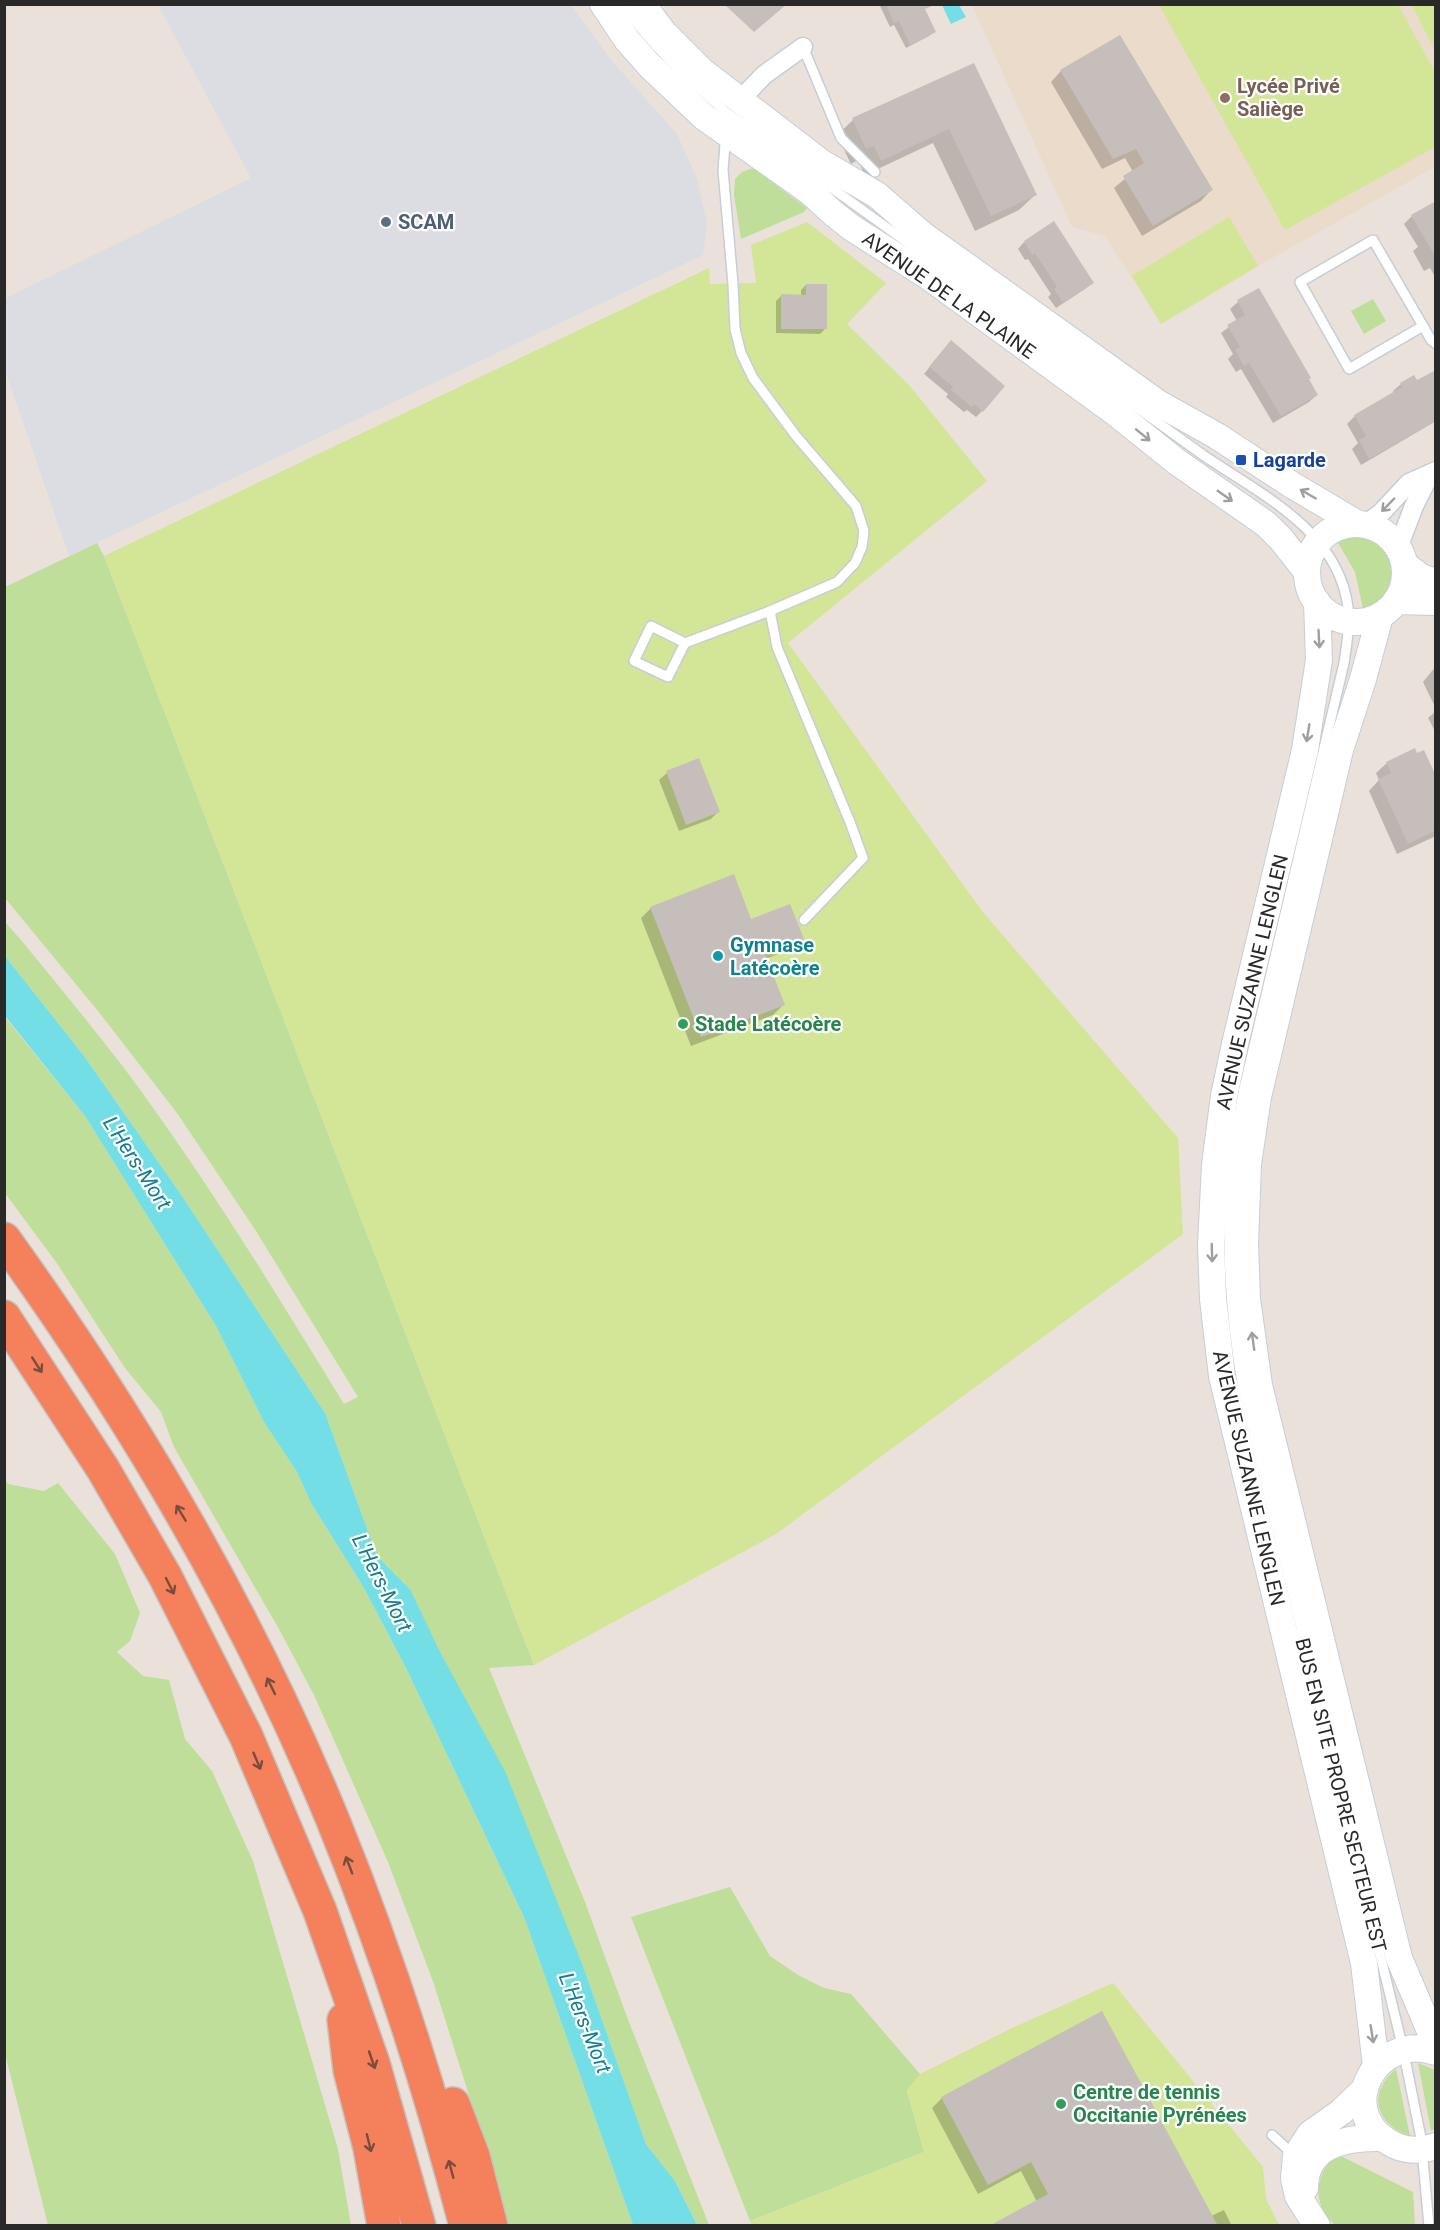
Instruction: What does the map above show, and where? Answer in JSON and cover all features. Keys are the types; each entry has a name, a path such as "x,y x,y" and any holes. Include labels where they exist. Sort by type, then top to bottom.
{"highway":[{"path":"4,1239 74,1338 196,1539 289,1722 331,1817 406,2018 436,2113 466,2226"},
{"path":"4,1317 103,1469 165,1576 246,1736 320,1911 373,2063 419,2226"},
{"path":"366,1907 421,2017 473,2156 491,2226"},
{"path":"336,1962 350,2070 370,2148 384,2226"}],"street":[{"name":"AVENUE DE LA PLAINE","path":"603,4 627,40 649,65 704,117 809,191 852,228 920,271 1117,414 1177,462 1266,524 1307,572"},
{"name":"AVENUE DE LA PLAINE","path":"642,4 682,52 702,71 822,163 877,195 923,235 1158,403 1217,436 1292,485 1361,524 1384,533 1402,557"},
{"path":"739,101 764,75 803,47"},
{"path":"1307,572 1312,550 1319,541 1333,530 1361,524 1381,513 1409,483 1433,472"},
{"path":"1433,472 1414,506 1402,557 1421,577 1436,582"},
{"name":"AVENUE SUZANNE LENGLEN","path":"1402,557 1405,580 1388,608 1340,750 1258,1097 1248,1164 1247,1299 1259,1385 1399,1958 1436,2045"},
{"name":"AVENUE SUZANNE LENGLEN","path":"1307,572 1309,585 1317,602 1319,660 1305,750 1224,1095 1215,1165 1211,1245 1212,1278 1222,1376 1364,1963 1376,2066"},
{"path":"1317,602 1326,611 1348,621 1366,621 1388,608 1436,602"},
{"path":"1429,2148 1408,2150 1395,2146 1382,2138 1373,2128 1364,2103 1369,2077 1376,2066 1388,2055 1415,2047 1436,2052"},
{"path":"1314,2220 1298,2196 1294,2179 1296,2156 1310,2134 1341,2112 1365,2090"},
{"path":"1314,2220 1306,2196 1305,2181 1308,2168 1315,2157 1328,2147 1354,2138 1382,2138"}],"lane":[{"name":"BUS EN SITE PROPRE SECTEUR EST","path":"622,4 660,52 691,83 726,112 1203,455 1279,506 1319,541 1341,578 1348,609 1344,663 1242,1097 1232,1166 1229,1256 1231,1300 1244,1389 1403,2049 1429,2148 1429,2226"},
{"path":"803,47 841,138 875,172"},
{"path":"685,643 651,626 634,661 668,677 685,643 837,582 855,563 862,547 864,531 855,507 796,436 753,378 741,353 735,329 723,170 725,146 731,135"},
{"path":"1423,326 1349,369 1300,282 1373,240 1436,344"},
{"path":"770,610 777,646 863,858 804,920"},
{"path":"1272,2134 1296,2156"}],"shaded area":[{"path":"158,5 571,5 611,60 677,134 697,179 707,223 703,255 69,556 5,370 4,299 251,178"},
{"name":"Lycée Privé Saliège","path":"972,5 1435,5 1435,167 1258,266 1161,324 1105,236 1072,227"}],"green space":[{"path":"1159,5 1398,5 1435,72 1435,147 1285,230"},
{"path":"1412,5 1434,5 1436,8 1435,51"},
{"path":"753,168 807,208 804,212 741,239 734,195 735,179 742,172"},
{"path":"1229,217 1258,266 1161,324 1132,276"},
{"name":"Stade Latécoère","path":"807,222 886,283 847,324 909,385 987,481 788,643 982,911 1178,1138 1183,1234 776,1534 534,1665 104,556 709,268 710,284 756,283 751,245"},
{"path":"1373,299 1386,321 1364,334 1351,311"},
{"path":"1350,535 1367,536 1380,543 1389,553 1394,566 1394,579 1389,592 1379,602 1363,609 1355,572 1337,541"},
{"path":"97,543 104,556 534,1665 489,1668 585,1902 627,2017 709,2225 697,2225 675,2181 646,2144 583,1966 410,1589 377,1556 325,1413 180,1193 84,1056 5,956 5,922 99,1036 154,1108 238,1233 344,1404 358,1397 256,1231 177,1113 98,1011 5,898 5,587"},
{"path":"4,1016 85,1116 216,1326 264,1422 297,1472 311,1503 364,1588 406,1668 524,1917 633,2225 504,2225 472,2105 434,1984 388,1862 314,1695 279,1629 174,1447 161,1412 125,1368 56,1262 5,1193"},
{"path":"5,1479 8,1484 44,1491 58,1483 115,1554 140,1613 130,1641 117,1652 143,1676 169,1680 185,1739 212,1771 253,1861 338,2149 351,2225 48,2225 4,2050"},
{"path":"730,1887 770,1956 798,1975 824,1988 851,1994 920,2074 907,2091 924,2152 750,2221 631,1917"},
{"name":"Centre de tennis Occitanie Pyrénées","path":"1113,1983 1263,2167 1266,2199 1279,2225 752,2226 750,2221 924,2152 907,2090 920,2074 1012,2028"},
{"path":"1418,2063 1435,2070 1435,2129 1431,2131"},
{"path":"1396,2069 1410,2136 1389,2124 1379,2107 1378,2098 1381,2088"},
{"path":"1337,2154 1413,2192 1415,2225 1335,2225 1324,2212 1320,2202 1319,2187 1323,2172"}],"water":[{"path":"942,5 959,5 966,17 951,24"},
{"name":"L'Hers-Mort","path":"5,956 84,1056 180,1193 325,1413 377,1556 410,1589 441,1654 505,1771 583,1966 646,2144 675,2181 697,2225 633,2225 524,1917 406,1668 364,1588 311,1503 297,1472 264,1422 216,1326 85,1116 5,1016"}],"building":[{"path":"724,4 787,4 754,32"},
{"path":"886,4 934,5 925,9 936,32 910,45 899,21 894,23"},
{"path":"1120,35 1213,190 1153,226 1123,176 1144,163 1136,149 1113,159 1060,70"},
{"path":"974,63 1037,195 991,216 949,129 881,161 874,146 866,149 852,118"},
{"path":"1436,201 1436,258 1411,215"},
{"path":"1054,221 1094,283 1063,303 1054,289 1057,287 1035,253 1032,255 1024,241"},
{"path":"806,284 827,284 827,329 781,329 781,294 806,295"},
{"path":"1259,288 1311,378 1309,379 1318,395 1281,416 1249,363 1244,366 1235,350 1240,347 1227,325 1245,315 1237,300"},
{"path":"951,340 1005,386 983,412 974,404 972,407 951,390 953,387 929,367"},
{"path":"1436,370 1436,421 1369,459 1359,440 1366,436 1354,415 1402,387 1400,383 1414,375 1417,380"},
{"path":"1415,748 1417,753 1424,750 1436,776 1436,830 1408,844 1378,779 1391,773 1386,762"},
{"path":"699,758 720,812 686,825 666,771"},
{"name":"Gymnase Latécoère","path":"734,874 751,919 790,904 804,939 765,954 785,1005 701,1037 650,907"},
{"path":"1102,2011 1218,2226 989,2226 1048,2194 1031,2162 988,2185 941,2097"}],"place":[{"name":"Lycée Privé Saliège","path":"1225,98"},
{"name":"SCAM","path":"386,222"},
{"name":"Lagarde","path":"1241,460"},
{"name":"Gymnase Latécoère","path":"718,956"},
{"name":"Stade Latécoère","path":"683,1024"},
{"name":"Centre de tennis Occitanie Pyrénées","path":"1061,2104"}]}
